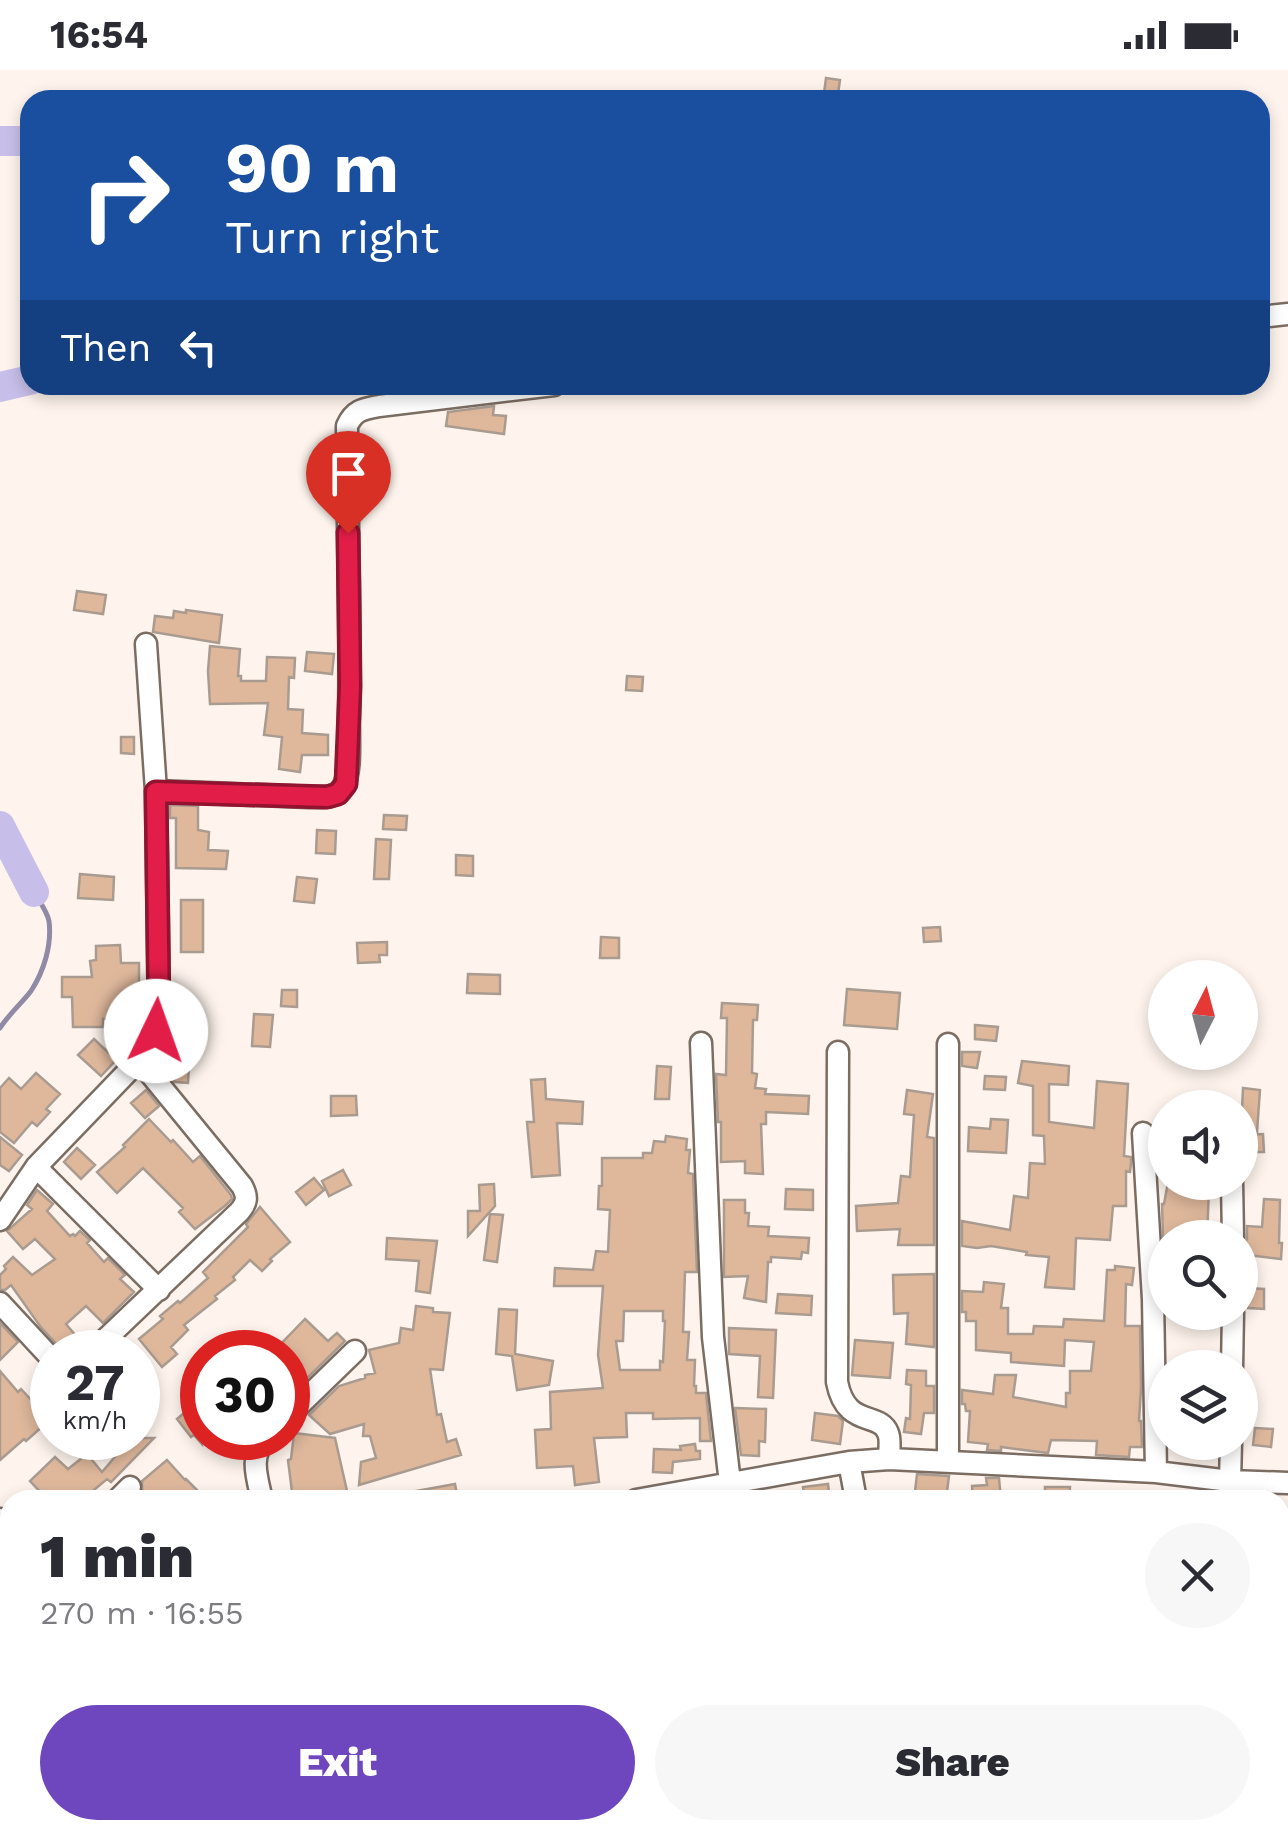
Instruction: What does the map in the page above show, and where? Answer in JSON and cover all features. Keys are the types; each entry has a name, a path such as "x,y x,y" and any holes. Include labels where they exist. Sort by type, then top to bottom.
{"street":[{"path":"156,792 327,797 338,794 346,784 350,686 347,426 360,409 471,395"},
{"path":"0,1220 36,1167 138,1060 150,1044 159,1015 156,792 146,644"},
{"path":"701,1042 713,1337 730,1483"},
{"path":"948,1044 948,1462"},
{"path":"838,1052 837,1382 846,1406 865,1419 879,1422 888,1432 890,1458"},
{"path":"116,1330 246,1204 242,1186 138,1060"},
{"path":"1142,1134 1153,1299 1156,1472"},
{"path":"36,1167 159,1290"},
{"path":"0,1303 30,1335"},
{"path":"310,1395 355,1351"},
{"path":"691,1490 890,1458 1288,1483"},
{"path":"255,1460 260,1490"},
{"path":"1230,1481 1231,1460"},
{"path":"850,1462 854,1490"}],"building":[{"path":"826,78 840,80 839,90 824,90"},
{"path":"494,406 493,415 506,416 504,434 446,426 448,412"},
{"path":"77,591 106,595 103,614 74,610"},
{"path":"174,611 222,615 219,643 153,632 155,616 173,618"},
{"path":"210,646 240,649 241,681 266,681 267,657 295,658 294,678 289,677 288,709 303,710 302,733 328,735 328,755 302,755 300,772 279,769 282,737 264,735 268,703 210,704"},
{"path":"307,652 334,654 332,674 305,671"},
{"path":"627,676 643,677 642,691 626,690"},
{"path":"121,737 134,737 134,754 121,753"},
{"path":"170,805 198,806 198,830 209,832 208,850 228,851 226,869 176,868 176,818 170,818"},
{"path":"384,815 407,816 406,830 383,829"},
{"path":"317,830 336,831 335,854 316,853"},
{"path":"376,839 391,840 389,879 374,879"},
{"path":"456,855 473,856 473,876 456,875"},
{"path":"80,874 114,877 113,900 78,898"},
{"path":"297,877 317,879 314,903 294,901"},
{"path":"181,900 203,900 203,952 181,952"},
{"path":"940,927 941,941 924,942 923,928"},
{"path":"601,937 619,938 619,958 600,958"},
{"path":"387,942 387,955 379,955 380,962 358,963 357,943"},
{"path":"120,945 121,963 139,963 144,1016 103,1019 103,1027 73,1027 72,997 62,997 62,977 92,977 90,961 96,960 96,946"},
{"path":"468,974 500,975 500,994 467,993"},
{"path":"847,989 900,993 897,1029 844,1025"},
{"path":"282,990 297,990 297,1007 281,1006"},
{"path":"722,1003 758,1005 757,1020 753,1020 755,1088 766,1089 765,1094 809,1096 808,1114 766,1112 766,1124 761,1124 763,1174 745,1173 745,1161 721,1162 716,1074 726,1075 727,1018 721,1018"},
{"path":"254,1014 273,1015 270,1047 252,1046"},
{"path":"975,1025 998,1027 996,1041 975,1039"},
{"path":"174,1030 198,1032 188,1083 175,1082 170,1077"},
{"path":"94,1039 116,1060 101,1076 78,1055"},
{"path":"962,1052 980,1052 977,1068 962,1066"},
{"path":"1022,1061 1069,1066 1068,1085 1049,1084 1049,1122 1094,1128 1097,1081 1128,1084 1124,1156 1131,1157 1131,1163 1130,1172 1126,1171 1126,1206 1113,1206 1110,1240 1076,1238 1074,1289 1045,1287 1049,1257 991,1246 962,1246 962,1221 1010,1230 1014,1196 1028,1198 1030,1163 1045,1164 1044,1136 1033,1135 1033,1086 1018,1083"},
{"path":"657,1066 671,1067 669,1099 655,1099"},
{"path":"36,1073 60,1094 37,1126 32,1122 14,1143 0,1132 0,1088 9,1078 21,1089"},
{"path":"985,1076 1006,1077 1005,1090 984,1089"},
{"path":"545,1079 546,1099 583,1102 582,1124 557,1123 560,1175 532,1177 527,1122 534,1122 531,1080"},
{"path":"146,1090 159,1106 145,1118 131,1103"},
{"path":"907,1090 933,1094 927,1137 934,1138 934,1245 898,1245 900,1229 857,1231 856,1206 898,1203 901,1176 910,1177 914,1115 904,1114"},
{"path":"331,1096 356,1096 357,1115 331,1116"},
{"path":"149,1119 193,1162 200,1156 231,1195 226,1205 195,1229 179,1212 183,1208 143,1168 117,1193 97,1172"},
{"path":"991,1119 1008,1120 1006,1153 968,1151 969,1127 990,1129"},
{"path":"1258,1134 1263,1134 1264,1152 1258,1152"},
{"path":"666,1136 687,1139 686,1150 690,1150 688,1173 693,1174 697,1272 685,1272 683,1332 689,1332 687,1360 695,1360 696,1393 706,1393 711,1441 700,1441 700,1418 653,1419 653,1413 626,1413 627,1437 594,1438 599,1482 575,1485 573,1466 537,1468 535,1430 551,1429 550,1392 603,1388 598,1355 603,1286 554,1286 555,1268 593,1270 596,1251 608,1252 610,1210 598,1209 602,1158 643,1158 643,1153 652,1153 654,1141 665,1142","holes":["624,1311 663,1311 660,1370 620,1370 616,1341 623,1341"]},
{"path":"0,1137 22,1155 9,1171 0,1165"},
{"path":"77,1148 95,1165 81,1179 64,1162"},
{"path":"343,1170 351,1185 329,1196 322,1181"},
{"path":"314,1178 324,1190 306,1205 296,1192"},
{"path":"494,1184 495,1206 468,1236 468,1211 480,1211 479,1185"},
{"path":"786,1189 813,1190 813,1210 785,1209"},
{"path":"37,1190 53,1204 47,1211 70,1236 80,1231 104,1262 108,1258 125,1275 120,1279 134,1292 103,1323 86,1306 66,1324 71,1330 44,1330 11,1285 0,1290 0,1275 13,1257 32,1275 55,1259 35,1239 23,1249 7,1231 32,1209 27,1205"},
{"path":"1264,1199 1280,1200 1281,1259 1258,1256 1258,1227 1262,1227"},
{"path":"724,1200 745,1200 748,1226 769,1227 768,1236 809,1238 808,1253 802,1252 801,1259 771,1257 766,1302 744,1298 748,1276 724,1277"},
{"path":"1165,1200 1209,1200 1208,1220 1162,1220"},
{"path":"260,1207 290,1242 262,1271 250,1260 233,1277 235,1280 215,1296 217,1299 184,1325 188,1330 180,1330 180,1338 171,1347 177,1354 162,1367 160,1330 150,1330 163,1319 160,1316 208,1278 203,1272 248,1227 246,1224"},
{"path":"490,1214 503,1215 497,1262 484,1260"},
{"path":"387,1238 437,1241 430,1293 416,1291 419,1261 386,1259"},
{"path":"1115,1266 1134,1268 1132,1285 1126,1284 1125,1326 1140,1326 1142,1447 1130,1447 1129,1457 1096,1455 1097,1441 1051,1440 1048,1453 1001,1447 1001,1451 987,1450 988,1444 968,1442 970,1411 962,1404 962,1390 993,1394 995,1375 1016,1375 1013,1397 1066,1407 1070,1371 1091,1371 1094,1342 1065,1340 1064,1366 1011,1362 1011,1353 976,1350 976,1321 966,1321 962,1291 983,1292 984,1282 1004,1284 1001,1308 1008,1308 1008,1334 1033,1334 1034,1326 1063,1327 1064,1319 1104,1321 1107,1270 1115,1270"},
{"path":"934,1274 934,1347 906,1344 908,1313 894,1314 893,1275"},
{"path":"1258,1289 1264,1289 1264,1309 1258,1309"},
{"path":"778,1294 812,1296 811,1315 776,1313"},
{"path":"416,1306 450,1313 443,1370 430,1369 437,1415 441,1414 447,1442 456,1439 461,1455 359,1485 361,1462 376,1458 370,1436 363,1436 364,1424 330,1434 310,1414 339,1386 375,1373 369,1350 399,1343 401,1328 413,1330"},
{"path":"499,1309 517,1310 515,1354 553,1361 549,1385 517,1390 512,1356 496,1354"},
{"path":"305,1319 328,1341 337,1333 345,1341 310,1375 310,1330 294,1330"},
{"path":"0,1323 18,1342 0,1360"},
{"path":"729,1328 776,1330 773,1398 758,1397 760,1356 729,1354"},
{"path":"855,1340 893,1343 890,1378 852,1375"},
{"path":"907,1370 926,1371 926,1386 934,1386 934,1413 924,1413 921,1434 904,1432 906,1418 910,1419 911,1385 906,1384"},
{"path":"0,1371 18,1392 21,1389 30,1399 30,1437 0,1460"},
{"path":"735,1408 766,1409 765,1442 759,1441 759,1456 741,1455"},
{"path":"815,1413 838,1416 843,1421 840,1444 812,1440"},
{"path":"1258,1428 1273,1429 1271,1447 1258,1446"},
{"path":"310,1435 335,1438 347,1490 292,1490 288,1460 310,1460"},
{"path":"695,1444 700,1459 673,1462 672,1473 653,1472 654,1449 681,1450 680,1446"},
{"path":"52,1460 58,1460 68,1469 79,1460 92,1460 102,1472 112,1460 132,1460 111,1482 107,1479 94,1490 39,1490 30,1481"},
{"path":"167,1460 197,1490 142,1490 142,1481"},
{"path":"917,1474 949,1476 947,1490 915,1490"},
{"path":"986,1478 999,1478 1000,1490 972,1490 972,1486 987,1485"},
{"path":"455,1484 456,1490 422,1490"},
{"path":"828,1484 829,1490 803,1490 803,1487"},
{"path":"1045,1487 1070,1487 1070,1490"}],"waterway":[{"path":"0,141 20,141"},
{"path":"0,387 20,382"},
{"path":"0,826 34,892"},
{"path":"0,1028 31,991 46,958 49,921 34,892"}],"route":[{"path":"156,1031 156,792 327,797 338,794 346,784 350,686 348,533"}]}
